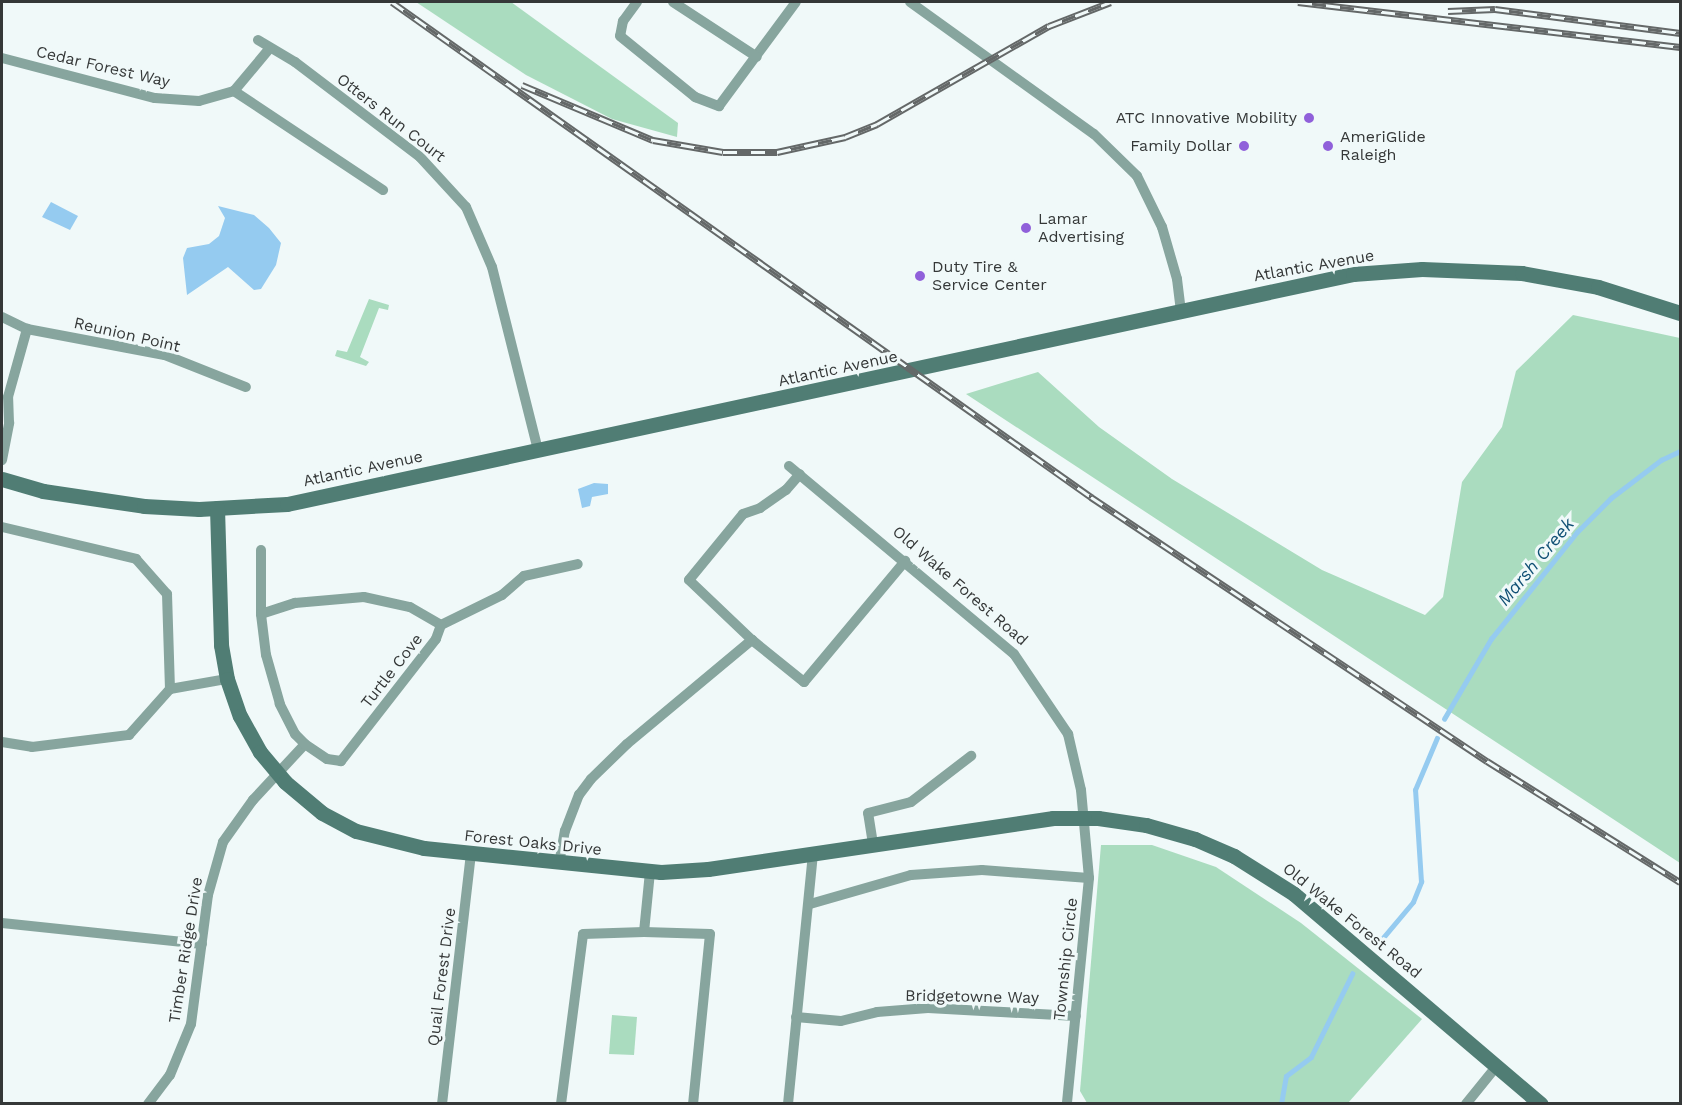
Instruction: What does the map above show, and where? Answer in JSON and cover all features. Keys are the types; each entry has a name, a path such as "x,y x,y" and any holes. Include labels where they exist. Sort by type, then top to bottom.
{"main road":[{"name":"Atlantic Avenue","path":"2,478 98,501 217,508 287,504 1353,274 1422,269 1534,275 1598,287 1680,313"},
{"name":"Forest Oaks Drive","path":"217,508 219,616 227,679 250,735 279,776 322,813 356,831 389,843 559,864 650,872 708,869 1020,821 1083,818"},
{"name":"Old Wake Forest Road","path":"1083,818 1131,822 1186,836 1263,872 1294,894 1541,1104"}],"street":[{"path":"637,2 623,21 621,36 710,105 718,106 726,100 796,2"},
{"path":"673,2 756,57"},
{"path":"910,2 1094,134 1137,176 1162,227 1177,279 1181,311"},
{"name":"Otters Run Court","path":"258,40 296,62 420,157 466,207 492,267 538,450"},
{"path":"270,48 234,91 383,190"},
{"name":"Cedar Forest Way","path":"2,58 155,98 199,101 234,91"},
{"name":"Reunion Point","path":"2,317 27,329 165,355 246,387"},
{"path":"2,460 9,423 5,400 27,329"},
{"name":"Old Wake Forest Road","path":"789,466 1014,654 1036,682 1068,734 1083,818"},
{"path":"800,474 786,490 743,514 689,580 752,640 804,682 905,561"},
{"path":"2,527 136,559 167,594 170,689"},
{"path":"261,550 261,614"},
{"path":"441,625 502,595 524,576 578,564"},
{"name":"Turtle Cove","path":"364,597 410,607 441,625 436,639 341,761 327,759 295,734 280,704 266,655 261,614 295,603 364,597"},
{"path":"559,864 565,831 579,795 591,779 627,744 752,640"},
{"path":"2,742 32,747 129,735 170,689 227,679"},
{"path":"279,776 305,744"},
{"path":"873,844 868,813 911,802 971,756"},
{"name":"Timber Ridge Drive","path":"148,1104 183,1050 198,988 213,871 223,842 254,800 279,776"},
{"name":"Township Circle","path":"1067,1104 1089,878 1083,818"},
{"name":"Quail Forest Drive","path":"442,1104 471,854"},
{"path":"788,1104 810,904 813,854"},
{"path":"810,904 910,875 982,870 1089,878"},
{"path":"644,932 650,872"},
{"path":"2,923 202,944"},
{"path":"561,1104 583,933 644,932 710,934 693,1104"},
{"name":"Bridgetowne Way","path":"796,1017 841,1021 877,1012 928,1008 1076,1016"},
{"path":"1466,1104 1496,1066"}],"green space":[{"path":"416,2 511,2 678,123 677,137 612,119 526,75"},
{"path":"369,299 389,305 388,310 379,308 360,357 369,362 366,366 335,356 337,350 347,352"},
{"path":"1573,315 1680,338 1680,863 966,394 1038,372 1099,427 1172,479 1322,570 1425,615 1443,597 1462,482 1502,427 1516,371"},
{"path":"1101,845 1152,845 1216,867 1301,923 1422,1019 1348,1103 1087,1103 1080,1091"},
{"path":"612,1015 637,1017 634,1055 609,1054"}],"water":[{"path":"51,202 78,216 70,230 42,217"},
{"path":"218,206 254,215 269,228 281,243 276,265 261,289 254,290 228,267 187,295 183,258 187,248 209,244 219,236 225,218"},
{"path":"594,483 608,484 608,494 592,497 590,506 582,508 578,489"}],"waterway":[{"name":"Marsh Creek","path":"1444,719 1491,639 1577,532 1611,498 1661,460 1680,451"},
{"name":"Marsh Creek","path":"1382,939 1413,902 1421,882 1415,790 1437,738"},
{"name":"Marsh Creek","path":"1281,1104 1286,1076 1311,1057 1352,974"}],"railway":[{"path":"392,2 1091,497 1487,761 1680,882"},
{"path":"522,85 653,140 723,152 777,152 845,137 877,124 1049,26 1111,2"},
{"path":"1298,2 1680,47"},
{"path":"1448,11 1495,9 1680,33"}],"place":[{"name":"ATC Innovative Mobility","path":"1309,118"},
{"name":"Family Dollar","path":"1244,146"},
{"name":"AmeriGlide Raleigh","path":"1328,146"},
{"name":"Lamar Advertising","path":"1026,228"},
{"name":"Duty Tire & Service Center","path":"920,276"}]}
